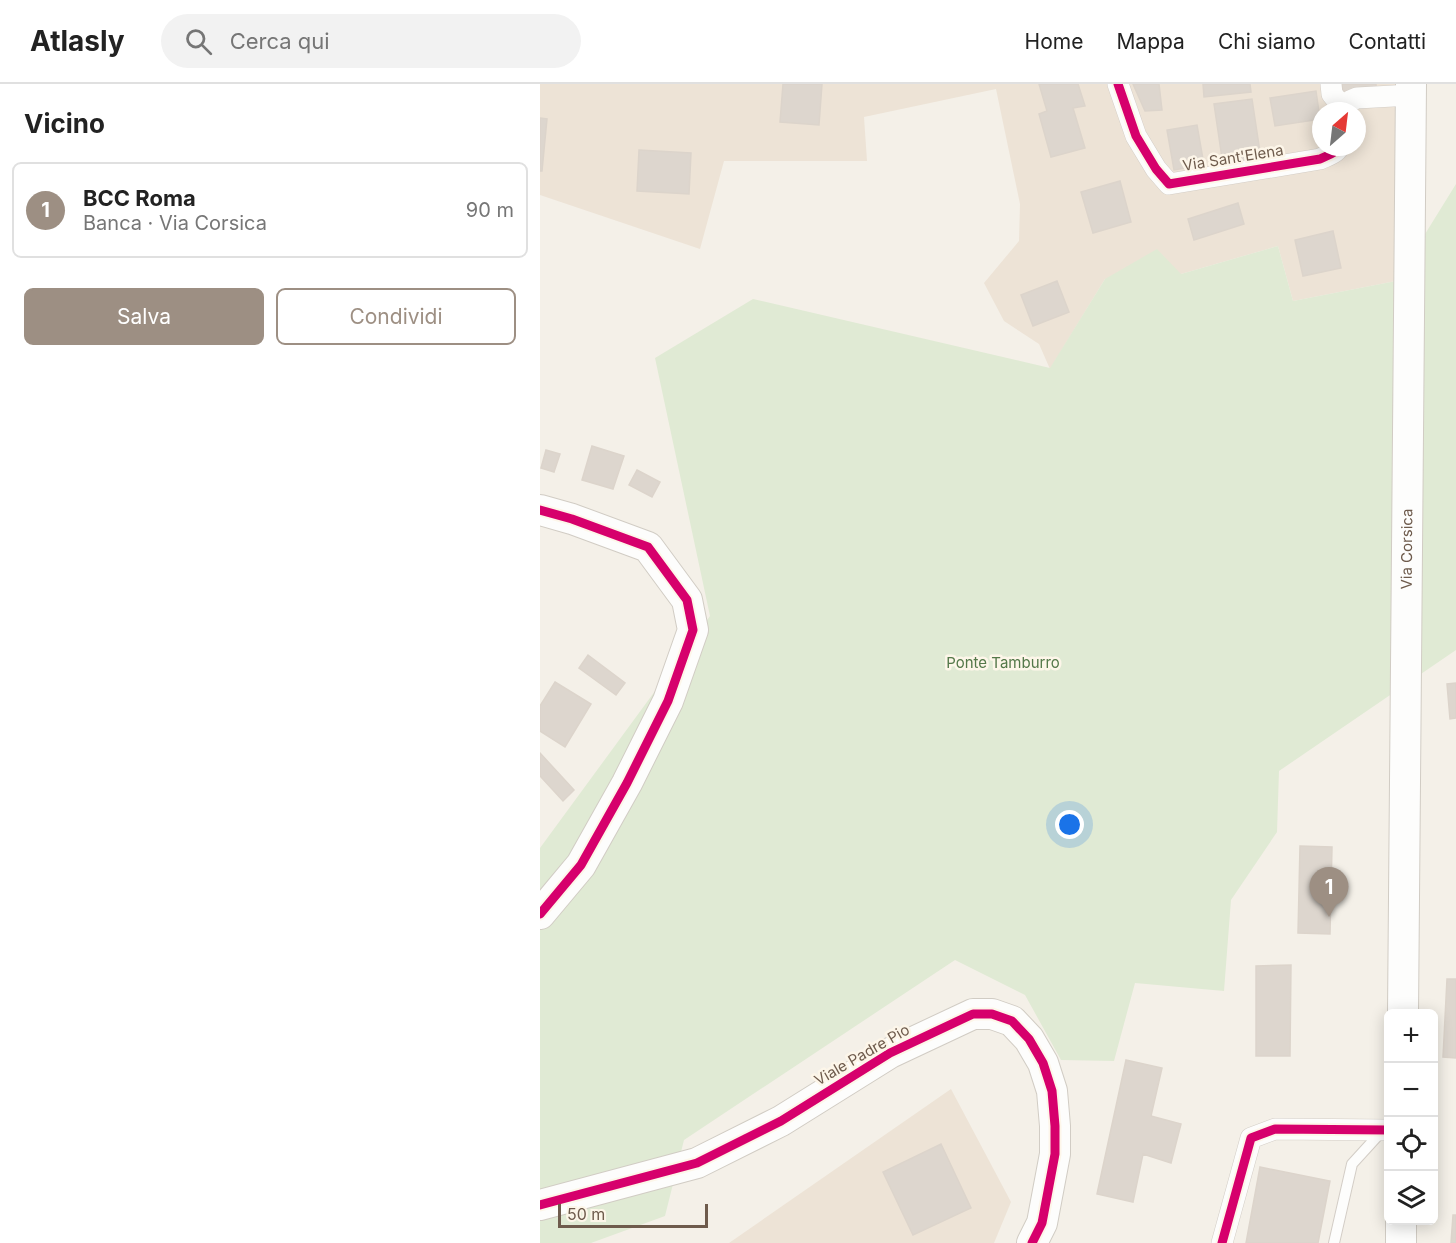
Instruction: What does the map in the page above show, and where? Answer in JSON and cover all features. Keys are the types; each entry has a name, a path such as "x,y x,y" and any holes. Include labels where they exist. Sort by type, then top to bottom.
{"street":[{"name":"Via Sant'Elena","path":"1118,84 1136,136 1156,169 1169,184 1320,159 1326,156"},
{"path":"1331,84 1332,94 1338,102"},
{"path":"1349,102 1357,98 1411,90"},
{"name":"Via Corsica","path":"1403,1009 1411,90"},
{"path":"540,510 572,519 648,547 687,600 693,630 668,701 627,783 581,865 540,914"},
{"name":"Viale Padre Pio","path":"540,1205 697,1163 781,1121 890,1053 973,1014 992,1014 1012,1021 1029,1039 1043,1063 1052,1091 1055,1154 1041,1222 1032,1243"},
{"path":"1222,1243 1251,1138 1275,1129 1384,1130"},
{"path":"1401,1225 1401,1243"}],"lane":[{"path":"1334,1243 1352,1164 1384,1132"}],"shaded area":[{"path":"540,84 1396,84 1396,281 1293,301 1278,246 1181,274 1105,279 1050,369 1039,344 1004,321 984,283 1019,241 1020,204 996,89 864,117 867,161 724,161 700,249 540,195"},
{"path":"951,1089 1011,1202 994,1243 729,1243"}],"green space":[{"name":"Ponte Tamburro","path":"1456,184 1456,650 1279,771 1277,832 1231,900 1224,991 1135,983 1114,1061 1061,1060 1025,995 955,960 684,1140 665,1216 591,1243 540,1243 540,848 710,616 655,358 753,299 1050,368 1105,279 1157,249 1181,274 1278,246 1293,301 1396,281"}],"building":[{"path":"783,84 822,84 819,125 780,122"},
{"path":"1039,84 1078,84 1085,106 1073,108 1085,148 1051,157 1039,114 1047,111"},
{"path":"1133,84 1159,84 1162,110 1145,111"},
{"path":"1203,84 1250,84 1251,92 1204,97"},
{"path":"1342,84 1376,84 1376,90 1343,91"},
{"path":"1316,91 1318,102 1312,102 1312,120 1275,126 1270,98"},
{"path":"1252,99 1261,159 1223,165 1214,104"},
{"path":"540,118 547,119 542,171 540,171"},
{"path":"1197,125 1204,165 1174,170 1167,130"},
{"path":"639,150 691,153 689,194 637,191"},
{"path":"1120,181 1131,222 1093,233 1081,192"},
{"path":"1238,203 1244,224 1194,240 1188,219"},
{"path":"1333,231 1341,268 1303,276 1295,240"},
{"path":"1057,281 1069,312 1033,326 1021,295"},
{"path":"592,446 624,456 613,489 582,480"},
{"path":"546,450 560,454 554,472 541,468"},
{"path":"637,470 660,482 652,497 629,485"},
{"path":"588,655 625,683 616,695 579,668"},
{"path":"555,682 591,704 565,747 540,731 540,706"},
{"path":"1456,683 1456,718 1450,719 1447,684"},
{"path":"540,753 574,790 563,801 540,776"},
{"path":"1300,846 1332,847 1330,934 1298,933"},
{"path":"1291,965 1290,1056 1256,1056 1256,966"},
{"path":"1447,979 1456,979 1456,1058 1443,1057"},
{"path":"1126,1060 1162,1068 1151,1116 1181,1124 1171,1163 1143,1154 1133,1202 1097,1194"},
{"path":"941,1144 971,1208 913,1235 883,1172"},
{"path":"1260,1167 1330,1181 1318,1243 1246,1243"},
{"path":"1453,1215 1456,1215 1456,1243 1451,1243"}],"cycle path":[{"path":"1118,84 1136,136 1156,169 1169,184 1320,159 1326,156"},
{"path":"540,510 572,519 648,547 687,600 693,630 668,701 627,783 581,865 540,914"},
{"path":"540,1205 697,1163 781,1121 890,1053 973,1014 992,1014 1012,1021 1029,1039 1043,1063 1052,1091 1055,1154 1042,1223 1032,1243"},
{"path":"1222,1243 1251,1138 1275,1129 1384,1130"}],"place":[{"name":"BCC Roma","path":"1329,917"}]}
